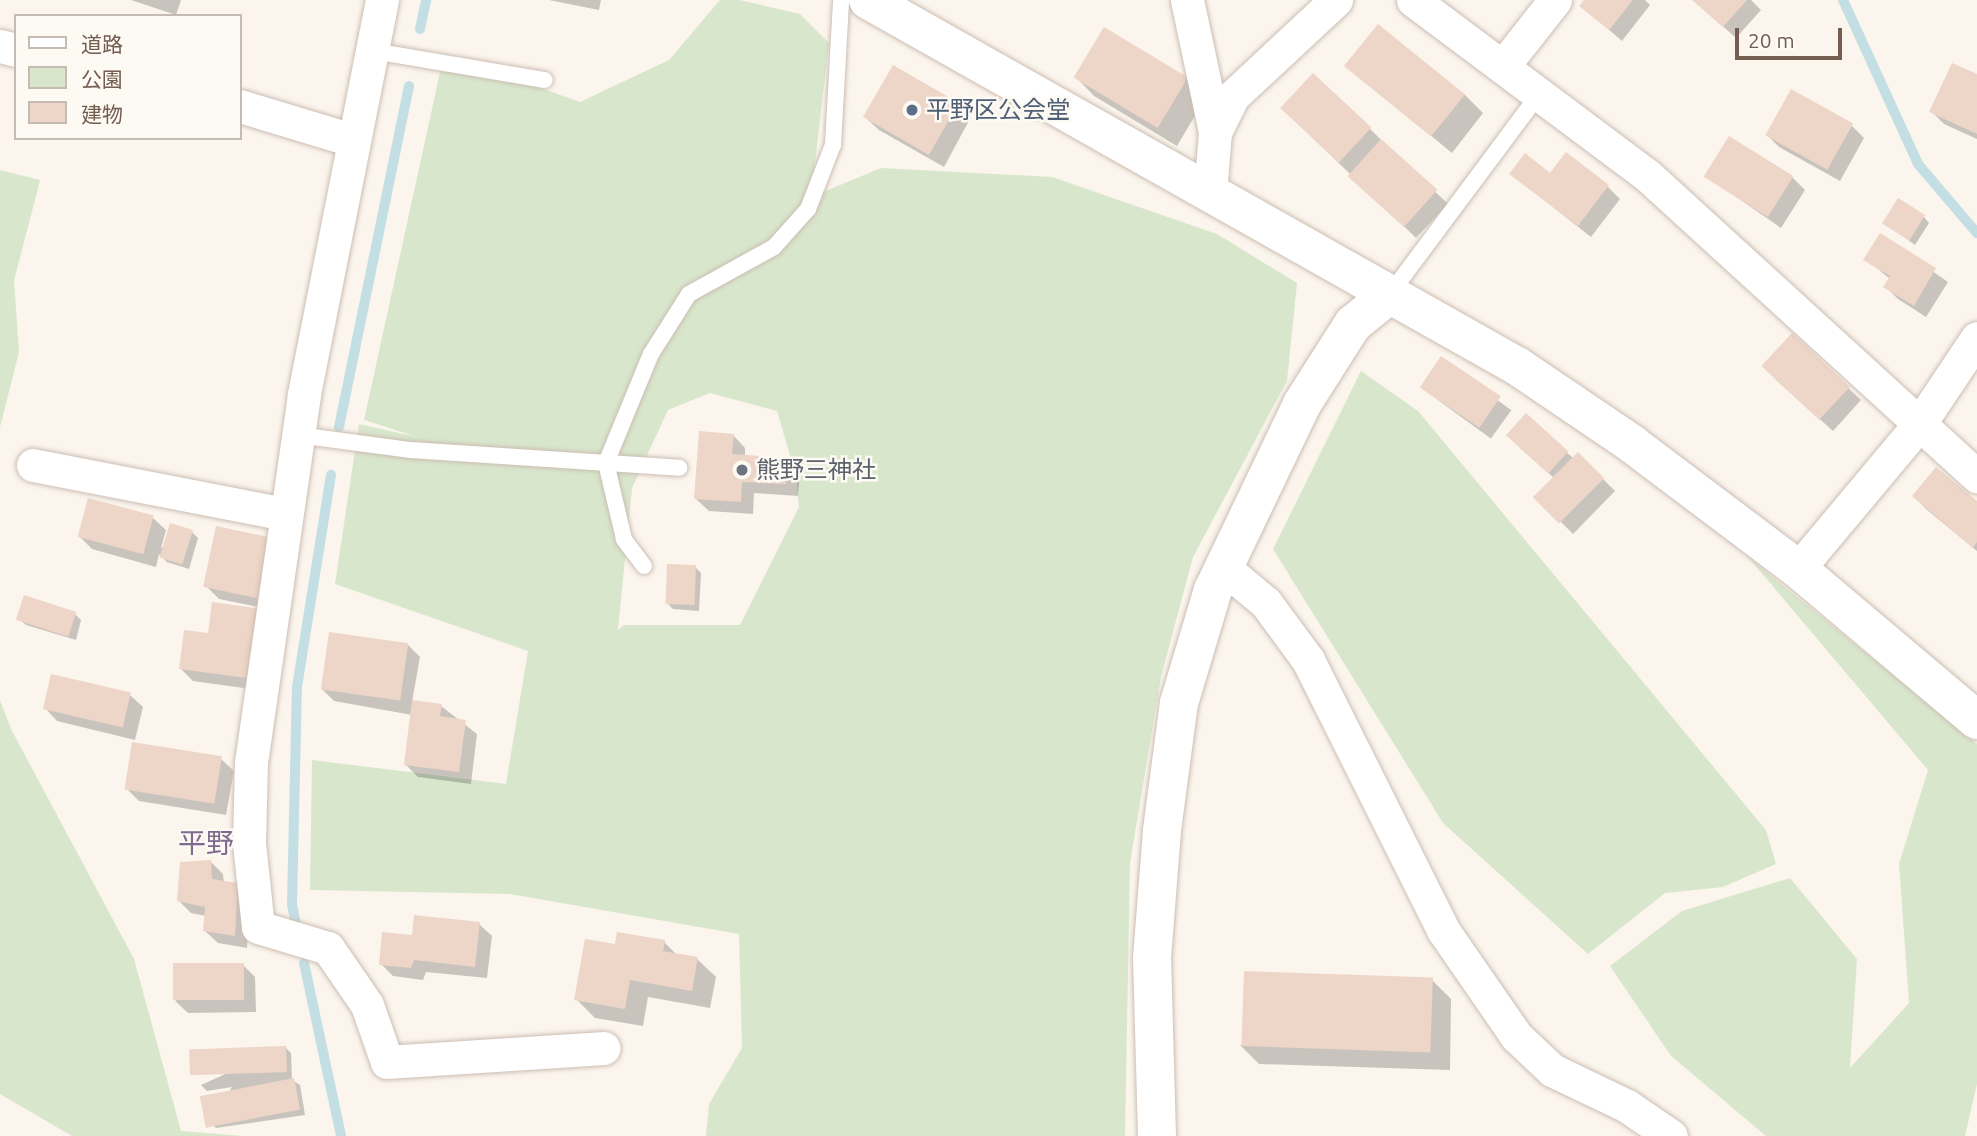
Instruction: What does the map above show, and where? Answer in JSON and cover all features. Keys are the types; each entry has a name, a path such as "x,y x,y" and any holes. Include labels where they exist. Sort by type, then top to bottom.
{"street":[{"path":"383,0 352,140 298,435 251,762 249,843 258,927 328,947 367,1005 387,1062 604,1048"},
{"path":"869,0 1517,366 1632,444 1798,569 1977,720"},
{"path":"1187,0 1215,132 1210,193"},
{"path":"1215,132 1233,96 1336,0"},
{"path":"1413,0 1647,175 1977,476"},
{"path":"1503,66 1555,0"},
{"path":"242,107 352,140"},
{"path":"1157,1136 1152,958 1162,830 1180,703 1223,566 1302,404 1353,324 1390,294"},
{"path":"1798,569 1920,423 1977,338"},
{"path":"33,465 286,514"},
{"path":"1223,566 1266,603 1308,660 1443,930 1516,1036 1552,1070 1627,1106 1671,1136"}],"lane":[{"path":"644,566 624,539 606,463 651,354 689,294 774,247 808,209 833,145 841,0"},
{"path":"373,51 545,80"},
{"path":"1390,294 1539,94"},
{"path":"298,435 411,450 679,468"}],"green space":[{"path":"720,0 740,0 800,14 829,43 811,197 881,168 1052,177 1217,234 1297,283 1287,381 1193,557 1161,677 1130,863 1125,1136 706,1136 709,1104 742,1048 739,934 510,894 310,890 312,760 506,784 528,651 335,584 359,424 417,437 364,420 444,54 580,102 669,60","holes":["710,393 777,411 796,476 799,507 740,625 624,625 618,630 632,488 668,410"]},
{"path":"0,170 40,180 14,281 19,352 0,427"},
{"path":"1361,371 1418,411 1766,830 1776,864 1723,887 1665,893 1588,954 1443,823 1273,549"},
{"path":"1748,557 1977,744 1977,1084 1965,1136 1766,1136 1671,1056 1610,966 1682,911 1790,878 1857,959 1850,1068 1909,1003 1899,864 1928,770"},
{"path":"0,700 11,729 134,959 181,1131 243,1136 72,1136 0,1094"}],"building":[{"path":"1584,0 1633,0 1609,30 1579,6"},
{"path":"1692,0 1747,0 1723,27"},
{"path":"1378,24 1465,94 1431,136 1344,66"},
{"path":"1104,27 1188,77 1158,128 1074,78"},
{"path":"1952,63 1977,74 1977,134 1929,112"},
{"name":"平野区公会堂","path":"893,65 959,103 929,155 863,117"},
{"path":"1313,73 1372,128 1339,163 1280,108"},
{"path":"1791,89 1853,123 1827,170 1765,135"},
{"path":"1729,136 1793,176 1768,217 1704,177"},
{"path":"1381,139 1437,190 1404,227 1348,176"},
{"path":"1566,152 1609,185 1578,226 1509,174 1525,153 1550,173"},
{"path":"1898,198 1925,215 1909,240 1882,223"},
{"path":"1880,233 1936,268 1914,306 1883,287 1890,276 1863,260"},
{"path":"1792,333 1850,387 1819,420 1761,366"},
{"path":"1441,356 1501,396 1479,428 1420,388"},
{"path":"1526,413 1568,451 1548,473 1506,435"},
{"name":"熊野三神社","path":"699,431 734,434 732,454 788,458 786,484 742,482 741,502 694,499"},
{"path":"1578,452 1604,478 1559,523 1533,497"},
{"path":"1936,467 1977,501 1977,542 1973,548 1912,496"},
{"path":"88,498 154,516 143,554 78,537"},
{"path":"170,523 193,530 182,564 159,557"},
{"path":"216,526 273,538 260,599 203,587"},
{"path":"667,564 696,565 695,605 666,604"},
{"path":"24,595 76,612 68,637 16,620"},
{"path":"212,602 262,609 254,679 179,669 184,630 208,633"},
{"path":"329,632 408,643 400,701 321,689"},
{"path":"51,674 131,692 123,728 43,709"},
{"path":"412,700 442,704 440,716 466,720 459,772 404,765"},
{"path":"132,742 222,756 214,804 124,789"},
{"path":"211,860 212,879 238,883 235,936 203,931 205,907 177,901 180,862"},
{"path":"414,915 480,922 475,967 414,960 411,968 379,965 382,932 412,935"},
{"path":"617,932 665,940 663,951 698,957 692,991 630,980 625,1009 574,1000 585,939 615,944"},
{"path":"173,963 244,963 244,1000 173,1000"},
{"path":"1244,971 1433,978 1430,1053 1241,1046"},
{"path":"286,1046 287,1072 190,1075 189,1049"},
{"path":"294,1078 300,1109 206,1128 200,1096"}],"waterway":[{"path":"420,29 426,0"},
{"path":"1843,0 1918,164 1977,233"},
{"path":"339,427 409,86"},
{"path":"297,930 292,904 297,687 331,475"},
{"path":"304,963 341,1136"}],"place":[{"name":"平野区公会堂","path":"912,110"},
{"name":"熊野三神社","path":"742,470"}],"district":[{"name":"平野","path":"206,843"}]}
